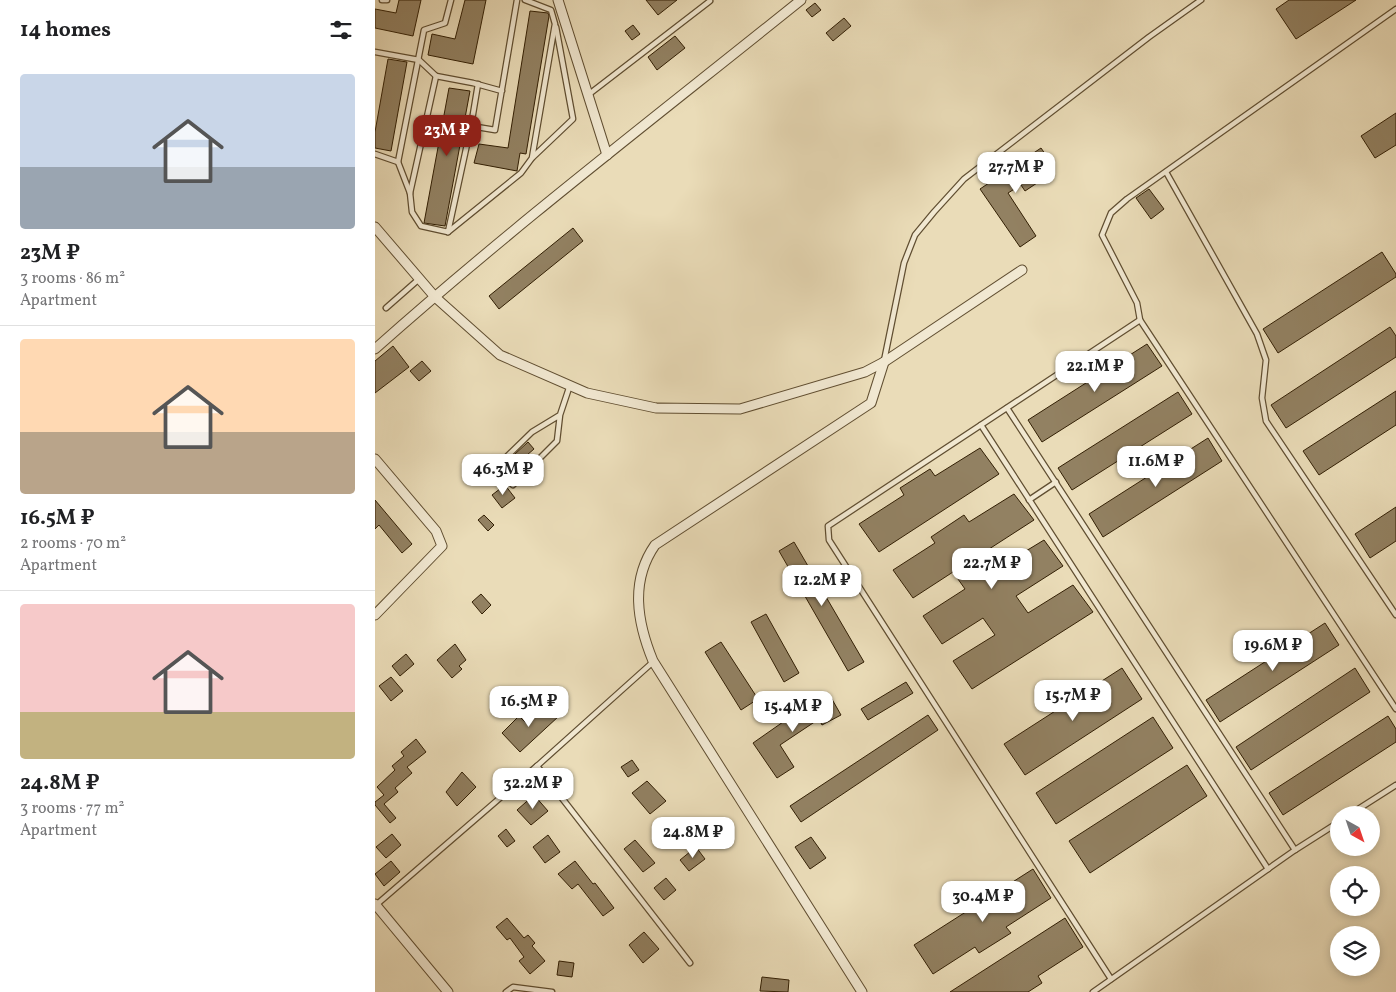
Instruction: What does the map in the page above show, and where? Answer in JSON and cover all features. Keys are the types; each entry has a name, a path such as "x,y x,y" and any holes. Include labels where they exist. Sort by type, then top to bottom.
{"street":[{"path":"558,0 607,155"},
{"path":"375,350 435,296 801,0"},
{"path":"375,229 419,280 500,355 587,393 656,408 741,409 865,372 884,362 1022,270"},
{"path":"861,992 653,661 639,616 638,584 646,558 655,545 871,402 884,362"},
{"path":"375,459 436,531 442,546 375,615"},
{"path":"375,904 448,992"}],"lane":[{"path":"382,0 387,0"},
{"path":"448,232 421,226 412,212 410,193 398,162 424,30 445,23 451,0"},
{"path":"471,126 495,130 517,0"},
{"path":"448,232 521,173 532,158 573,119 551,10 525,0"},
{"path":"884,362 904,263 915,235 934,212 964,178 1149,37 1201,0"},
{"path":"588,95 710,1"},
{"path":"1396,9 1165,172 1111,213 1102,235 1137,303 1140,320 1396,709"},
{"path":"532,158 555,24"},
{"path":"375,52 419,60 436,76 478,84 502,91"},
{"path":"410,193 436,76"},
{"path":"448,232 478,84"},
{"path":"375,154 398,162"},
{"path":"1165,172 1257,334 1267,360 1262,398 1266,421 1396,615"},
{"path":"386,308 419,280"},
{"path":"1111,979 829,540 828,526 1140,320"},
{"path":"560,414 532,432 494,468 513,485 557,441 560,414 570,385"},
{"path":"1007,408 1295,850"},
{"path":"981,426 1268,869"},
{"path":"1029,500 1056,482"},
{"path":"375,904 537,766 653,661"},
{"path":"537,766 690,963"},
{"path":"1363,806 1396,784"},
{"path":"1093,992 1295,850 1330,828"},
{"path":"506,992 513,987 553,992"}],"building":[{"path":"399,0 421,0 413,36 375,28 375,9 396,13"},
{"path":"465,0 486,0 473,64 428,55 432,34 455,39"},
{"path":"646,0 677,0 658,15"},
{"path":"1289,0 1356,0 1296,39 1276,9"},
{"path":"815,3 821,10 812,17 806,10"},
{"path":"530,11 548,13 549,16 526,154 520,153 517,171 474,163 479,144 508,148"},
{"path":"844,18 851,26 833,41 826,33"},
{"path":"633,25 640,34 632,40 625,31"},
{"path":"675,36 685,48 657,70 648,57"},
{"path":"388,59 407,62 391,151 375,148 375,132"},
{"path":"449,88 470,91 445,226 424,223"},
{"path":"1396,113 1396,145 1375,158 1361,136"},
{"path":"1041,148 1052,164 1036,174 1040,181 1025,191 1021,185 1008,193 1036,236 1020,247 980,189"},
{"path":"1149,189 1164,209 1151,219 1136,198"},
{"path":"573,228 583,241 499,309 489,296"},
{"path":"1382,252 1396,277 1278,353 1263,329"},
{"path":"1390,327 1396,336 1396,357 1286,428 1271,405"},
{"path":"1147,344 1162,366 1042,442 1028,420"},
{"path":"393,346 409,367 375,393 375,361"},
{"path":"422,361 431,371 419,381 410,371"},
{"path":"1396,391 1396,425 1319,475 1303,451"},
{"path":"1178,392 1192,414 1072,490 1058,468"},
{"path":"1208,438 1222,461 1103,537 1089,514"},
{"path":"528,442 534,449 520,461 515,454"},
{"path":"980,448 999,474 879,552 859,524 904,495 900,488 930,469 935,476"},
{"path":"505,485 515,498 502,508 492,495"},
{"path":"1014,494 1034,520 986,551 998,568 1044,540 1063,566 1016,596 1028,613 1073,585 1093,612 972,689 953,661 995,635 983,618 942,644 923,616 965,589 953,572 913,598 893,570 935,543 931,537 964,515 969,522"},
{"path":"375,500 412,544 402,553 379,525 375,529"},
{"path":"1396,507 1396,541 1370,558 1355,534"},
{"path":"484,515 494,525 488,531 478,520"},
{"path":"794,542 864,662 848,671 779,551"},
{"path":"481,594 491,605 482,614 472,602"},
{"path":"766,614 799,673 784,682 751,622"},
{"path":"1325,623 1339,645 1220,722 1206,700"},
{"path":"721,642 758,699 741,710 705,652"},
{"path":"455,644 466,660 459,666 462,669 452,678 437,660"},
{"path":"406,654 414,664 400,676 392,666"},
{"path":"1122,668 1142,699 1025,775 1004,744"},
{"path":"1355,668 1370,692 1251,770 1236,747"},
{"path":"391,677 403,691 391,701 379,686"},
{"path":"906,682 913,693 868,720 861,709"},
{"path":"829,694 841,715 822,725 819,719 780,745 794,767 777,778 753,743 803,708"},
{"path":"547,704 559,716 520,752 502,733 519,716 527,724"},
{"path":"928,715 938,730 801,822 790,806"},
{"path":"1388,716 1396,729 1396,742 1283,815 1269,793"},
{"path":"1153,717 1173,748 1056,824 1036,793"},
{"path":"416,739 426,752 407,767 412,773 395,788 398,792 384,804 396,818 390,823 375,805 375,802 384,795 377,787 395,770 392,766 404,756 401,752"},
{"path":"632,760 639,770 628,777 621,767"},
{"path":"1187,765 1207,796 1090,873 1069,841"},
{"path":"462,772 476,787 457,806 446,792"},
{"path":"647,781 666,801 650,814 632,793"},
{"path":"534,795 548,811 531,825 517,810"},
{"path":"506,829 515,841 507,847 498,836"},
{"path":"392,834 401,845 386,858 376,847"},
{"path":"548,835 560,852 545,863 533,847"},
{"path":"811,837 826,858 810,869 795,847"},
{"path":"635,840 655,863 643,872 624,849"},
{"path":"696,847 705,859 689,871 680,860"},
{"path":"391,861 400,872 384,886 375,874"},
{"path":"575,861 614,908 603,916 578,884 572,889 558,874"},
{"path":"1033,869 1051,898 1006,927 1011,933 979,953 975,947 933,974 914,945"},
{"path":"666,878 676,890 664,900 654,888"},
{"path":"507,918 524,938 528,935 535,943 532,946 545,961 530,974 519,961 524,957 510,938 507,940 496,927"},
{"path":"1065,918 1083,947 1038,976 1042,983 1028,992 950,992"},
{"path":"644,932 659,949 643,963 629,945"},
{"path":"559,961 574,963 572,977 557,975"},
{"path":"762,977 789,980 788,992 760,991"}]}
